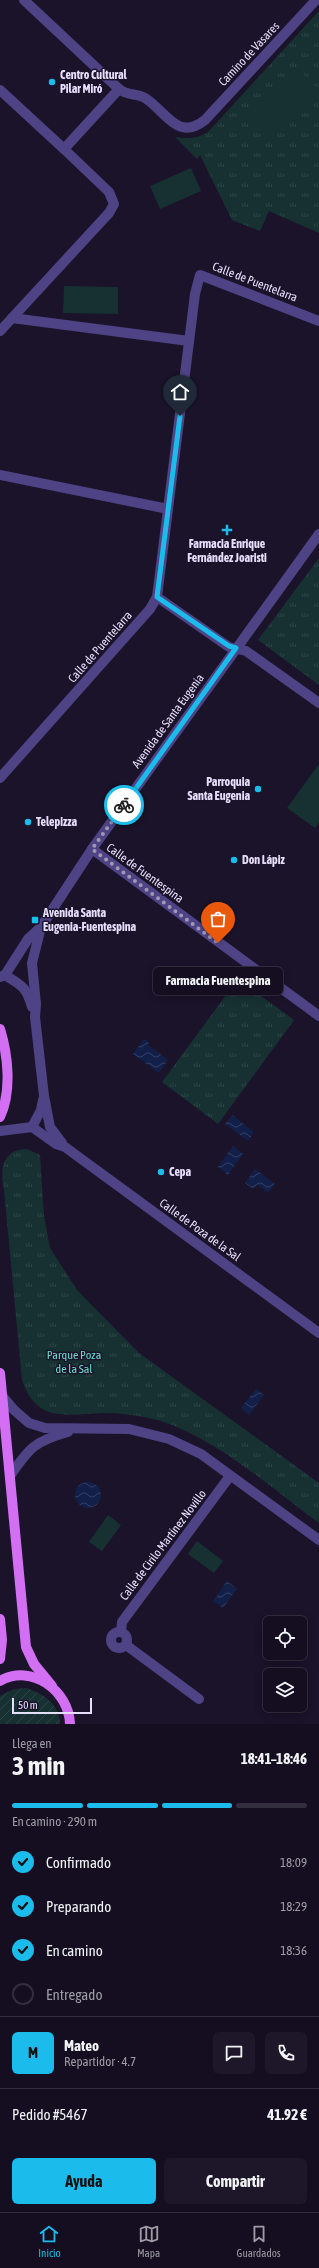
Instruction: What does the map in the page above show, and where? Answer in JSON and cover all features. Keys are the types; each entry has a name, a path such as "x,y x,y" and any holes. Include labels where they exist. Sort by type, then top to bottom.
{"main road":[{"path":"0,1029 4,1041 7,1078 0,1117"},
{"path":"0,1373 26,1647 34,1664 60,1694 70,1712 70,1724"},
{"path":"0,1620 2,1640 0,1659"},
{"path":"0,1681 15,1676 28,1677 41,1680 52,1686"}],"street":[{"path":"24,0 119,89 64,149"},
{"name":"Camino de Vasares","path":"119,89 130,95 146,98 176,125 188,128 199,124 314,1"},
{"path":"0,90 109,192 114,204 109,213 0,331"},
{"name":"Calle de Puentelarra","path":"0,778 150,609 157,597 196,286 200,275 319,321"},
{"path":"12,318 189,341"},
{"path":"0,475 168,509"},
{"name":"Avenida de Santa Eugenia","path":"41,928 92,849 319,534"},
{"path":"157,597 229,646 246,651 319,703"},
{"name":"Calle de Fuentespina","path":"92,849 319,1016"},
{"name":"Calle de Poza de la Sal","path":"35,1017 26,990 15,980 3,976 28,939 41,928"},
{"name":"Calle de Poza de la Sal","path":"41,928 32,963 36,1004 35,1017 44,1096 50,1127 65,1148"},
{"name":"Calle de Poza de la Sal","path":"44,1096 41,1110 32,1127 56,1144 65,1148 319,1333"},
{"path":"0,1131 32,1127"},
{"path":"3,1397 14,1410 29,1423 45,1428 76,1429 108,1427 128,1429 156,1435 201,1454 319,1540"},
{"path":"10,1476 32,1446 48,1438 76,1429"},
{"name":"Calle de Cirilo Martínez Novillo","path":"121,1632 122,1622 230,1476"},
{"path":"121,1632 127,1637 126,1645 119,1649 112,1644 111,1639 113,1634 121,1632"},
{"path":"126,1645 200,1699"}],"green space":[{"path":"319,11 319,233 269,211 260,231 232,220 200,155 197,159 175,137 192,138 208,132"},
{"path":"295,67 319,90 273,136 250,112"},
{"path":"191,168 201,191 160,209 150,186"},
{"path":"64,286 118,287 118,314 63,313"},
{"path":"319,558 319,685 258,640"},
{"path":"319,764 319,822 315,828 287,808"},
{"path":"238,979 294,1020 218,1124 162,1082"},
{"name":"Parque Poza de la Sal","path":"27,1149 40,1155 44,1216 50,1248 77,1290 139,1353 319,1483 319,1523 238,1462 215,1447 171,1425 133,1415 104,1413 65,1415 54,1413 45,1410 36,1404 28,1394 22,1380 2,1175 4,1162 7,1157 18,1150"},
{"path":"108,1515 121,1525 102,1551 89,1542"},
{"path":"197,1541 223,1561 214,1573 188,1554"},
{"path":"26,1688 44,1696 49,1700 57,1711 60,1724 0,1724 0,1696 14,1689"}],"water":[{"path":"144,1039 149,1042 148,1045 168,1060 159,1073 133,1054"},
{"path":"232,1115 254,1132 248,1141 225,1124"},
{"path":"233,1146 243,1154 228,1175 218,1167"},
{"path":"255,1169 275,1184 268,1193 257,1185 253,1189 245,1183"},
{"path":"256,1389 264,1395 249,1415 241,1408"},
{"path":"88,1482 97,1486 101,1495 97,1504 88,1508 79,1504 75,1495 79,1486"},
{"path":"227,1581 237,1589 223,1608 213,1601"}],"way so far":[{"path":"124,805 92,849 110,864 218,943"}],"place":[{"name":"Centro Cultural Pilar Miró","path":"52,82"},
{"name":"Farmacia Enrique Fernández Joaristi","path":"227,530"},
{"name":"Parroquia Santa Eugenia","path":"258,789"},
{"name":"Telepizza","path":"28,822"},
{"name":"Don Lápiz","path":"234,860"},
{"name":"Avenida Santa Eugenia-Fuentespina","path":"35,920"},
{"name":"Farmacia Fuentespina","path":"218,943"},
{"name":"Cepa","path":"161,1172"}],"route":[{"path":"124,805 236,648 229,646 157,597 180,416"}]}
